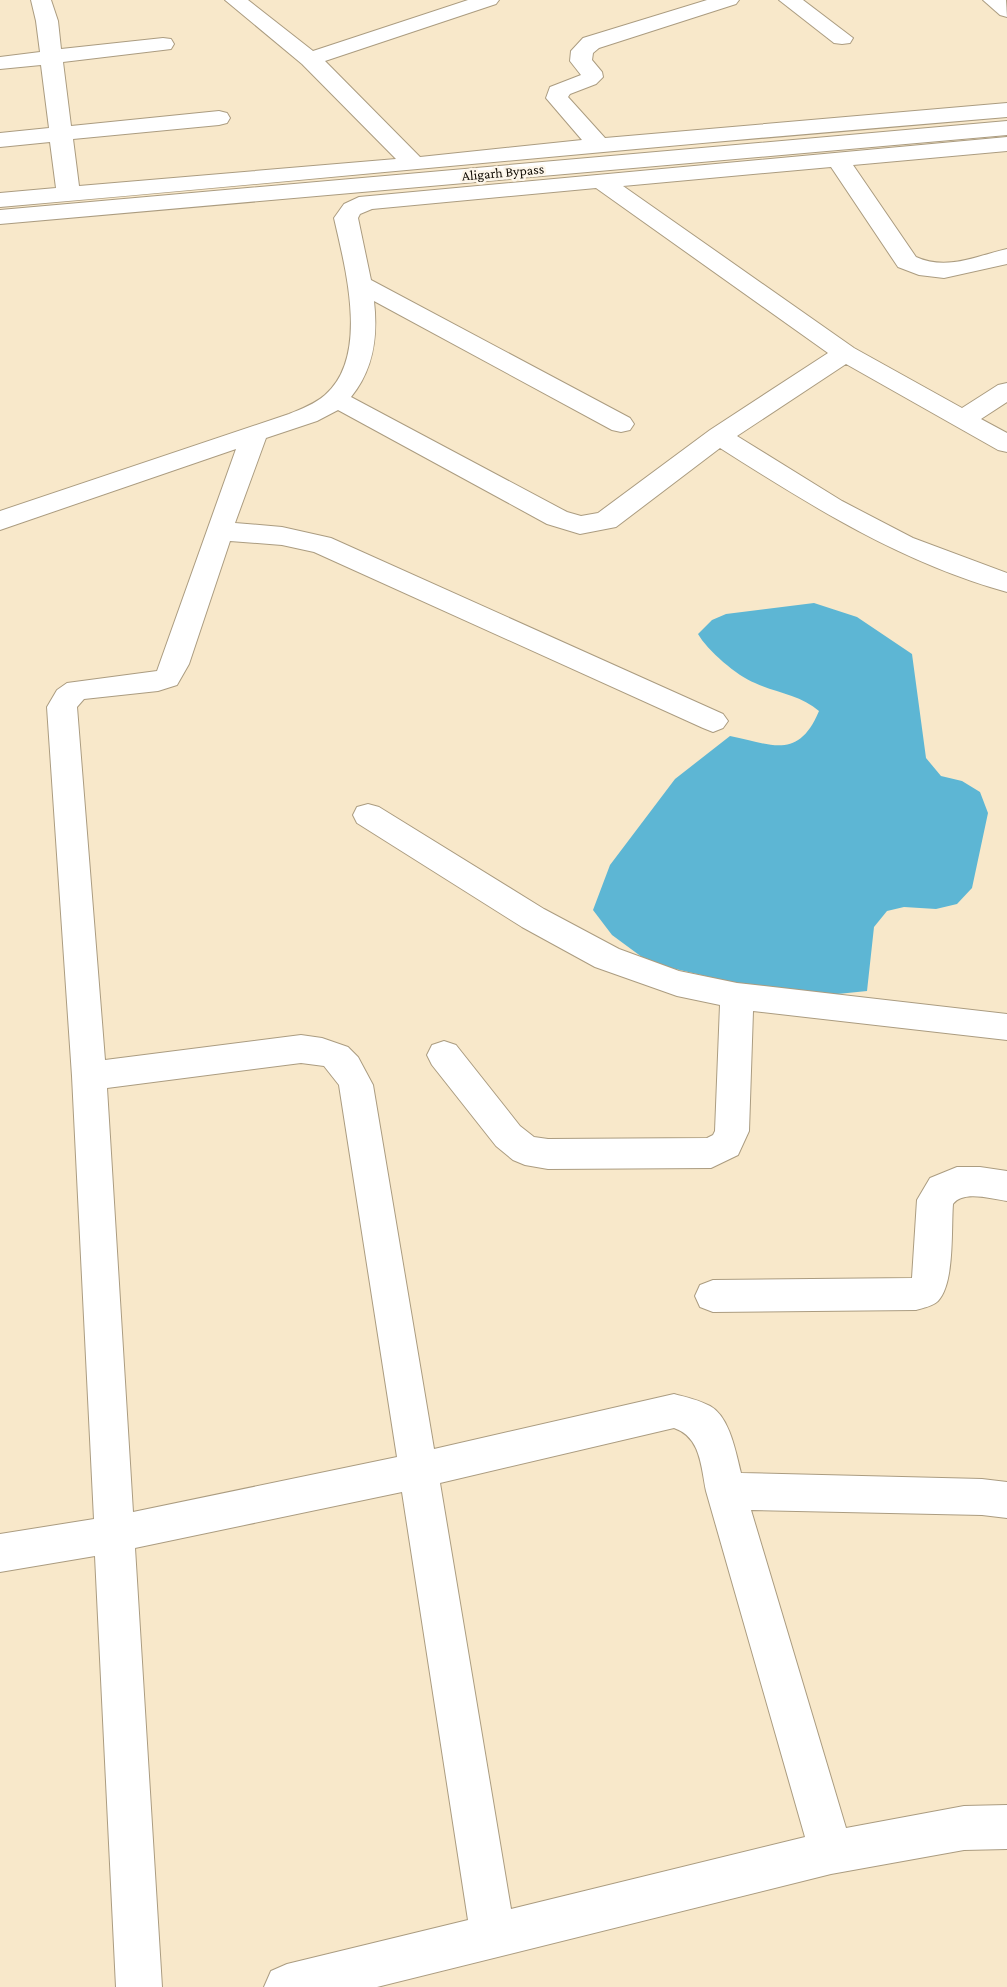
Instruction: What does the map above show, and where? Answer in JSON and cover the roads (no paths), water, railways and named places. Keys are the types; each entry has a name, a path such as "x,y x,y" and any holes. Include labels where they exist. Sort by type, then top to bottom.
{"street":[{"path":"41,0 47,21 68,195"},
{"path":"310,59 489,0"},
{"path":"599,145 557,98 558,92 565,87 587,81 592,77 591,72 581,61 582,51 591,43 729,0"},
{"path":"789,0 842,38"},
{"path":"993,0 1007,11"},
{"path":"242,1 310,59 414,164"},
{"path":"0,63 163,44"},
{"path":"0,201 414,164 707,134 1007,110"},
{"path":"0,140 219,118"},
{"name":"Aligarh Bypass","path":"0,218 263,192 1007,128"},
{"path":"0,522 319,411 336,399 350,381 361,353 362,284 346,218 352,209 368,202 1007,144"},
{"path":"837,158 907,262 921,270 941,272 1007,256"},
{"path":"600,180 845,352 1007,444"},
{"path":"362,284 621,424"},
{"path":"336,399 557,518 580,525 606,521 719,436 845,352"},
{"path":"962,420 1007,391"},
{"path":"139,1987 89,1076 62,707 67,697 77,690 167,678 175,664 219,531 255,433"},
{"path":"719,436 832,507 903,544 1007,583"},
{"path":"219,531 282,536 321,544 713,721"},
{"path":"368,815 533,918 607,958 677,983 737,996 1007,1027"},
{"path":"444,1055 508,1136 525,1150 548,1154 711,1153 726,1145 732,1131 737,996"},
{"path":"89,1076 301,1049 329,1052 346,1064 356,1085 493,1935"},
{"path":"713,1296 916,1294 925,1289 930,1278 935,1200 943,1189 957,1182 980,1182 1007,1186"},
{"path":"0,1553 114,1535 417,1471 674,1412 699,1419 714,1439 726,1491 831,1852"},
{"path":"726,1491 982,1497 1007,1500"},
{"path":"287,1987 831,1852 964,1828 1007,1827"}],"water":[{"path":"814,603 857,617 912,654 926,758 941,776 962,781 980,792 988,813 972,888 957,904 936,909 904,907 887,911 874,927 867,991 818,996 731,982 650,963 612,935 593,910 610,865 675,779 730,736 771,745 792,743 802,737 811,727 819,711 804,701 740,675 715,655 698,634 712,620 726,614"}]}
